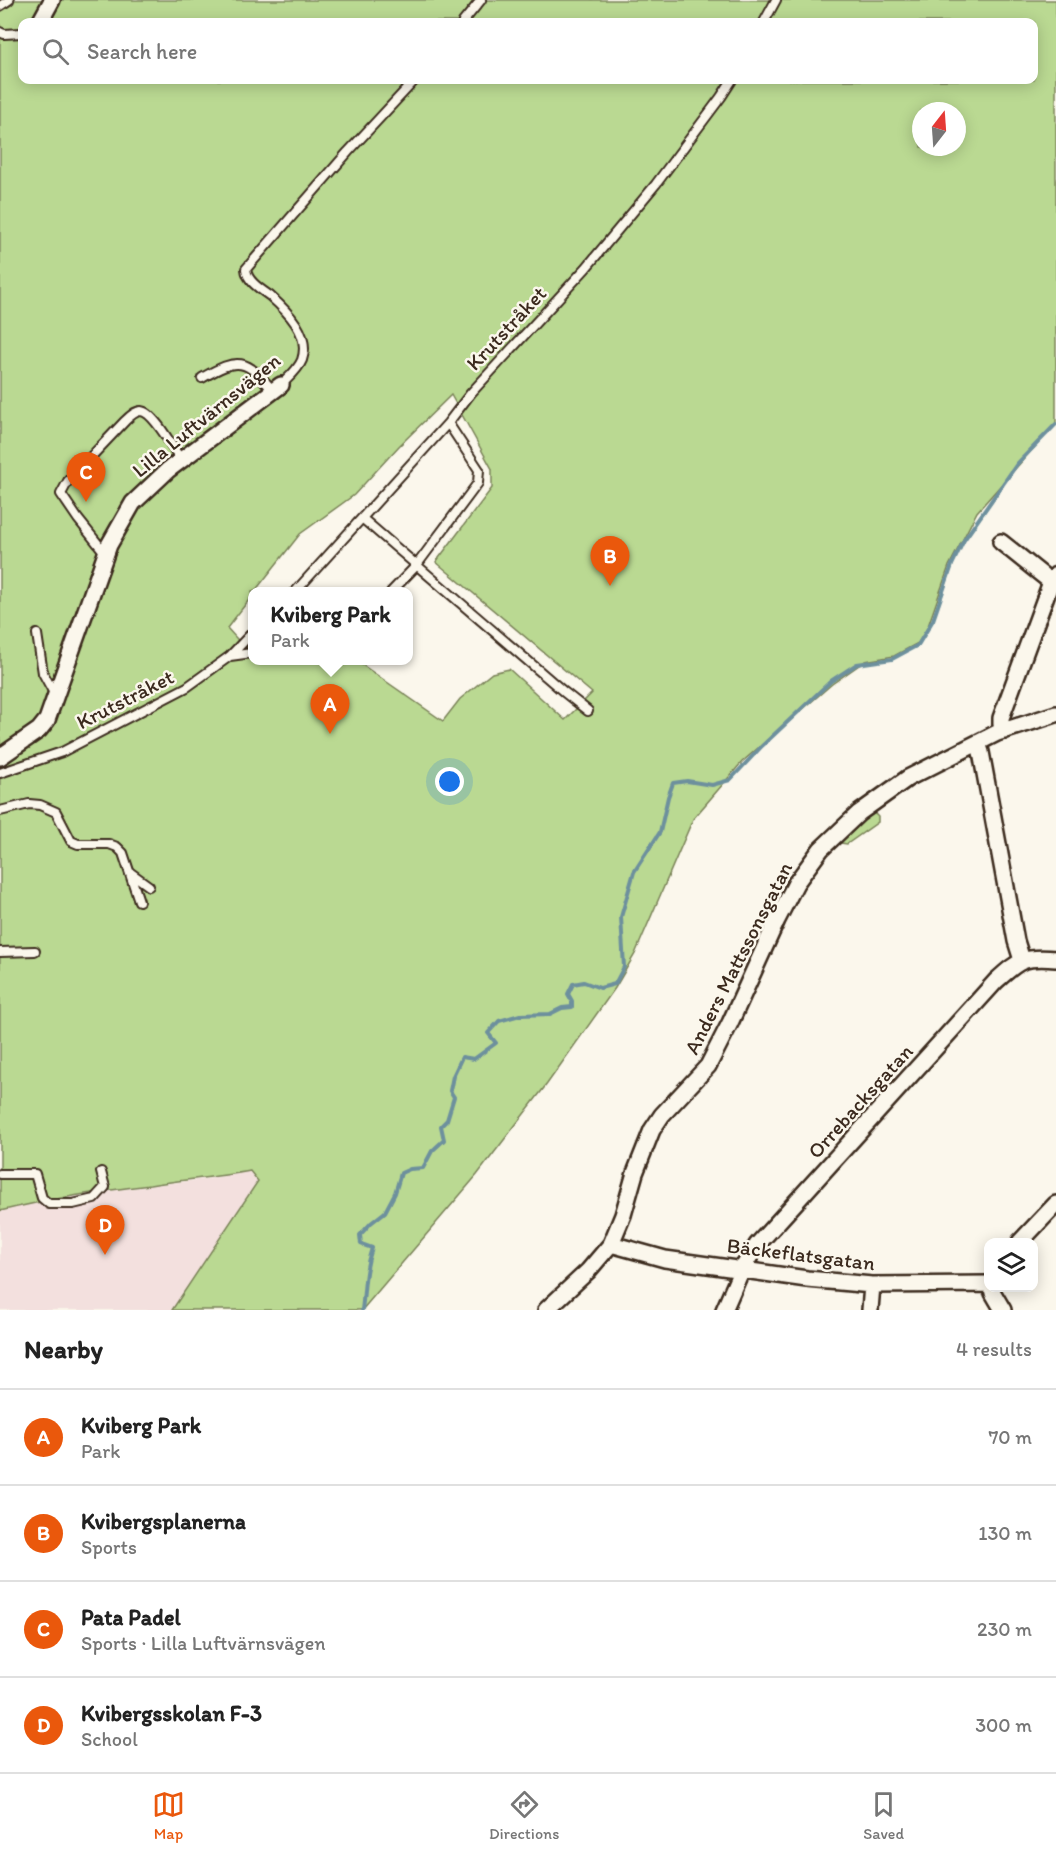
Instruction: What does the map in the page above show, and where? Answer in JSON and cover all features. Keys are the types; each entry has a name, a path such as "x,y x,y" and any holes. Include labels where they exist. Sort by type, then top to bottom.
{"street":[{"path":"42,18 52,0"},
{"name":"Lilla Luftvärnsvägen","path":"0,757 39,730 47,720 106,554 133,503 181,460 277,388"},
{"path":"1001,542 1053,578 1001,718 1004,731"},
{"name":"Anders Mattssonsgatan","path":"546,1310 588,1271 610,1244 622,1215 634,1173 652,1130 662,1115 708,1066 796,883 821,849 859,813 908,778 1004,731 1056,714"},
{"path":"978,743 1016,941 1022,960 1041,957 1056,958"},
{"name":"Orrebacksgatan","path":"724,1310 742,1269 757,1245 996,981 1022,960"},
{"path":"1024,1238 1056,1204"},
{"name":"Bäckeflatsgatan","path":"610,1244 665,1259 807,1279 872,1285 984,1284"},
{"path":"870,1310 872,1285"},
{"path":"993,1292 1003,1310"}],"lane":[{"path":"0,6 9,0"},
{"path":"466,18 481,0"},
{"path":"766,18 776,0"},
{"path":"0,32 18,33"},
{"name":"Lilla Luftvärnsvägen","path":"277,388 297,369 302,359 304,348 302,336 291,317 255,284 247,275 246,269 376,120 412,84"},
{"name":"Krutstråket","path":"299,587 363,519 448,423 471,393 586,268 656,184 729,84"},
{"path":"202,378 224,365 233,363 245,365 277,388"},
{"path":"106,554 61,494 68,481 135,412 141,411 148,414 181,460"},
{"path":"395,587 416,566 478,483 479,470 448,423"},
{"path":"363,519 588,711"},
{"path":"37,634 43,673 55,696"},
{"name":"Krutstråket","path":"0,773 62,752 187,687 230,656 248,637"},
{"path":"230,656 248,654"},
{"path":"0,811 29,804 50,808 56,812 71,841 78,844 110,844 117,847 123,853 139,901"},
{"path":"130,873 149,886"},
{"path":"0,952 35,951"},
{"path":"0,1174 35,1174 42,1198 49,1204 73,1204 94,1199 105,1187 101,1172"}],"shaded area":[{"path":"250,1171 258,1180 172,1310 0,1310 0,1211 37,1202"}],"green space":[{"path":"0,0 1056,0 1056,423 977,512 949,566 927,629 918,643 894,656 865,661 832,684 742,762 693,819 635,954 615,988 547,1084 477,1175 362,1310 172,1310 258,1181 250,1171 93,1193 0,1211","holes":["451,395 492,469 492,488 436,562 592,693 565,720 509,669 492,673 460,699 443,721 362,665 248,665 246,650 248,650 248,640 245,644 246,649 227,628 248,601 248,587 258,587 300,534 354,495 399,446"]},
{"path":"873,812 878,817 878,822 847,844 841,843 840,840"}],"waterway":[{"path":"362,1310 366,1272 372,1248 361,1244 360,1235 385,1212 395,1193 401,1173 410,1169 423,1168 432,1151 444,1140 441,1126 447,1120 454,1097 450,1091 453,1076 462,1057 474,1059 496,1043 488,1033 499,1021 520,1015 550,1014 562,1008 572,1007 568,994 573,984 584,982 600,988 615,984 624,967 621,917 634,872 660,832 673,783 687,781 712,785 730,780 762,746 831,681 857,664 892,659 918,645 933,620 952,565 964,540 1017,464 1056,424"}],"place":[{"name":"Pata Padel","path":"86,502"},
{"name":"Kvibergsplanerna","path":"610,586"},
{"name":"Kviberg Park","path":"330,734"},
{"name":"Kvibergsskolan F-3","path":"105,1255"}]}
